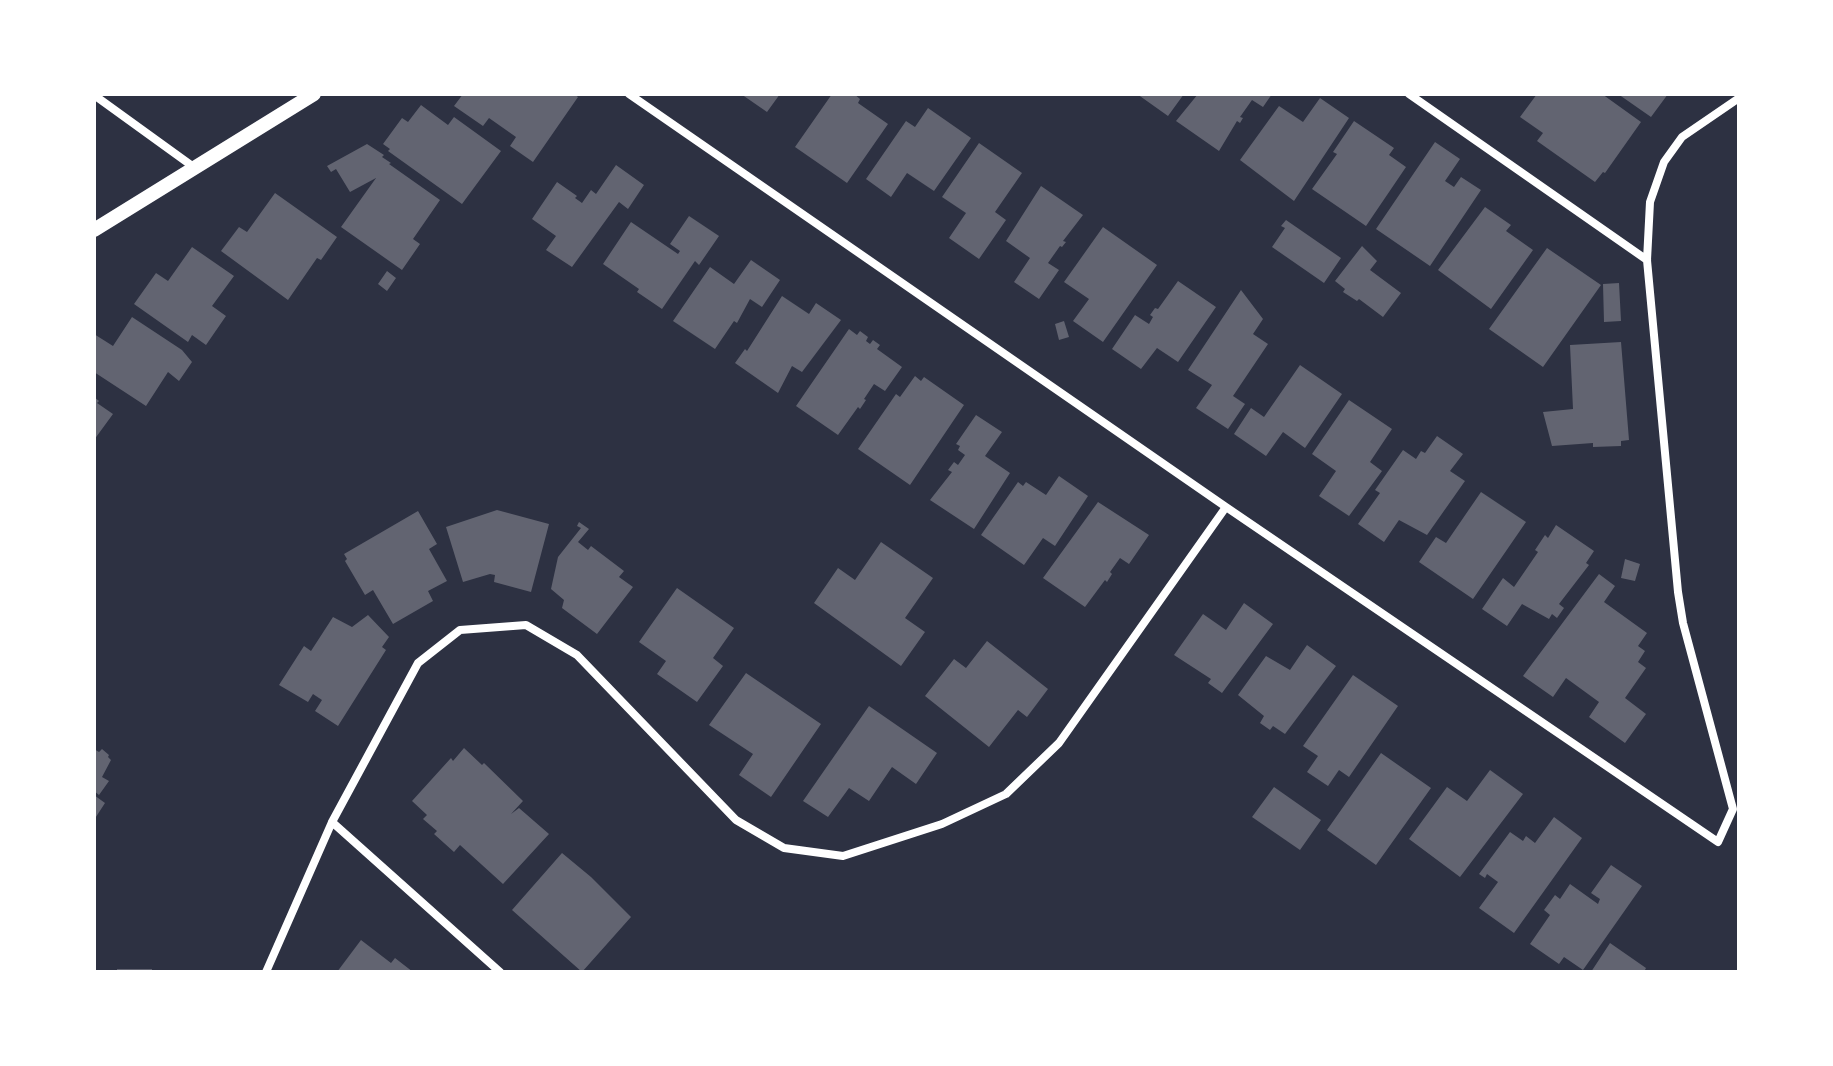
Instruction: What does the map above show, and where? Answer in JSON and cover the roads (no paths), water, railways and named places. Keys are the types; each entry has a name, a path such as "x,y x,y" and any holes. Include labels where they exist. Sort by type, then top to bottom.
{"street":[{"path":"94,230 314,94"},
{"path":"629,94 1226,507 1718,842 1733,809 1683,623 1678,592 1647,260 1650,202 1664,162 1682,137 1739,98"},
{"path":"1409,94 1647,260"},
{"path":"94,95 195,168"},
{"path":"266,972 332,822 418,663 460,630 526,625 577,655 736,820 784,848 843,856 942,824 1006,794 1059,743 1226,507"},
{"path":"332,822 500,972"}]}
